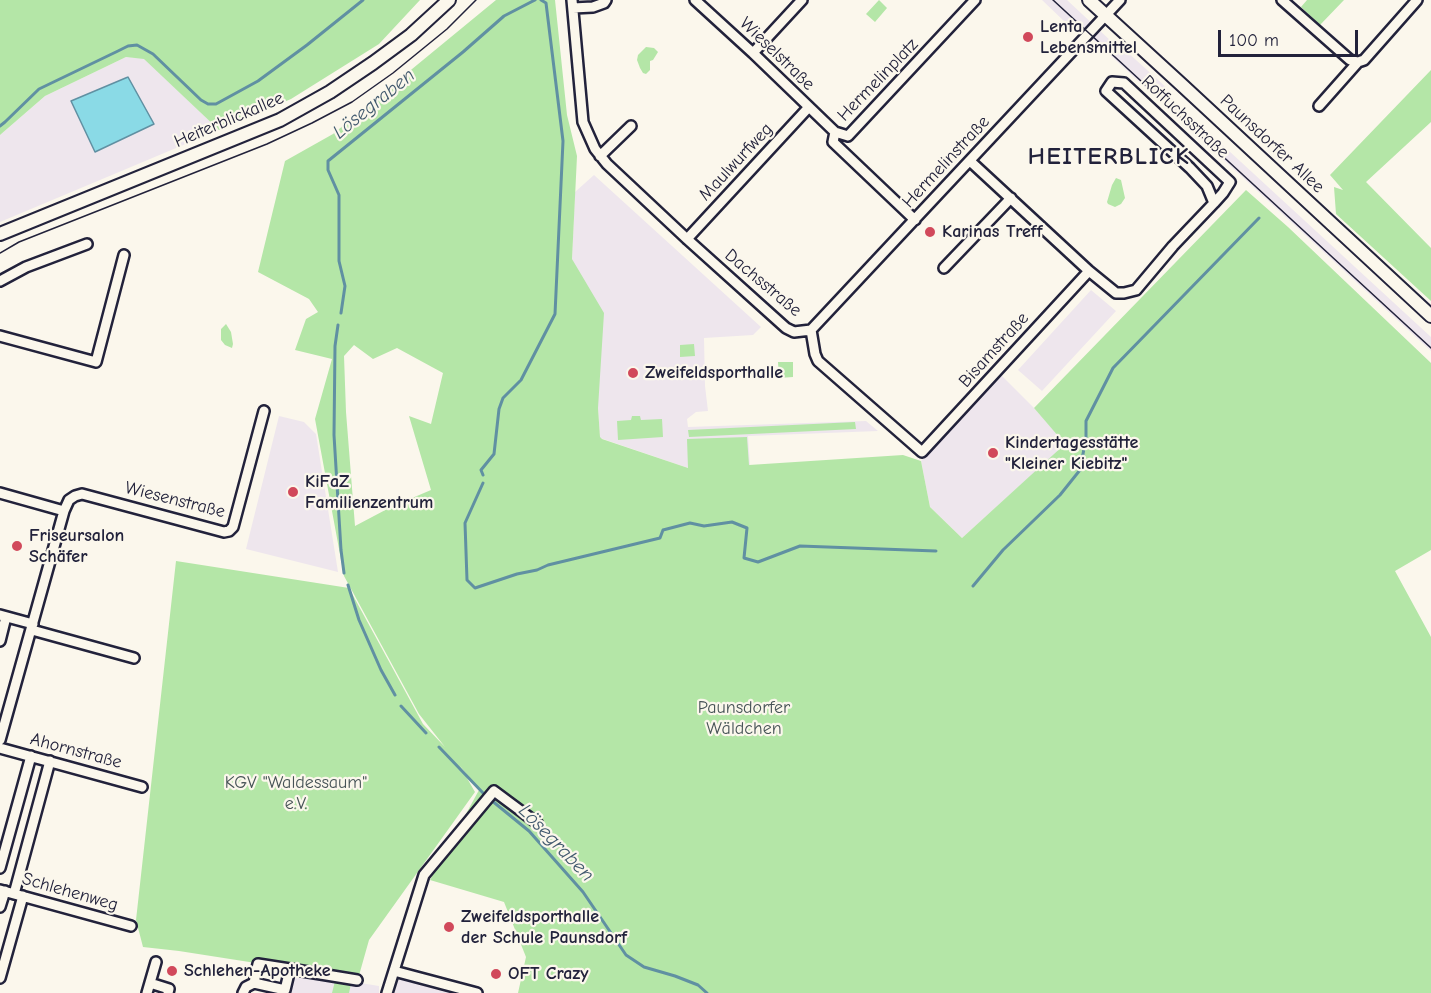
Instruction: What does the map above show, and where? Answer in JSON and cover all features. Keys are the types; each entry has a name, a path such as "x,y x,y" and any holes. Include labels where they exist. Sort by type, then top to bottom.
{"main road":[{"name":"Heiterblickallee","path":"0,234 280,120 330,92 373,63 411,35 449,0"},
{"name":"Paunsdorfer Allee","path":"1089,0 1431,316"}],"street":[{"path":"573,4 593,7 606,0"},
{"name":"Wieselstraße","path":"695,0 835,132"},
{"path":"753,53 802,0"},
{"name":"Hermelinplatz","path":"915,220 833,142 835,132 848,136 975,0"},
{"name":"Hermelinstraße","path":"811,330 1120,0"},
{"path":"1282,0 1350,60 1359,62"},
{"path":"1319,106 1418,0"},
{"name":"Dachsstraße","path":"573,4 583,122 600,156 687,239 786,328 794,332 811,330 818,361 922,452"},
{"name":"Rotfuchsstraße","path":"970,160 1089,271 1116,293 1136,290 1173,246 1224,193 1230,182 1124,83 1112,82 1106,91 1208,186 1214,202"},
{"name":"Maulwurfweg","path":"687,239 809,107"},
{"path":"600,156 631,126"},
{"path":"944,268 1011,198"},
{"path":"0,281 27,267 87,244"},
{"path":"0,336 96,362 124,255"},
{"name":"Bisamstraße","path":"922,452 1089,271"},
{"name":"Wiesenstraße","path":"64,511 69,500 82,494 215,530 229,531 234,522 264,411"},
{"path":"0,493 64,511 0,740"},
{"path":"0,640 3,616 134,658"},
{"name":"Ahornstraße","path":"0,748 142,787"},
{"path":"0,868 32,756"},
{"path":"0,978 11,893 50,761"},
{"path":"387,993 424,875 494,791 537,823"},
{"path":"0,907 11,893"},
{"name":"Schlehenweg","path":"11,893 131,926"},
{"path":"156,962 148,988 170,989 168,993"},
{"path":"243,993 246,987 254,982 258,964 357,980"},
{"path":"254,982 285,990 290,969"},
{"path":"394,971 477,993"}],"shaded area":[{"path":"1042,0 1067,0 1112,42 1114,40 1168,89 1165,92 1431,337 1431,351 1071,19 1066,23"},
{"path":"126,57 144,58 219,130 0,222 0,135 45,96"},
{"path":"594,175 761,327 753,335 704,338 708,411 696,412 687,419 688,427 866,421 878,431 748,436 750,465 694,468 688,468 600,438 598,408 572,259 575,192"},
{"path":"1091,290 1116,311 1042,391 1018,370"},
{"name":"Kindertagesstätte \"Kleiner Kiebitz\"","path":"1001,375 1066,444 962,538 930,507 921,461"},
{"name":"KiFaZ Familienzentrum","path":"279,416 304,422 316,434 338,572 246,549"},
{"path":"293,972 379,986 379,993 265,993 267,986 285,990"},
{"path":"399,976 464,993 394,993"}],"green space":[{"path":"0,0 420,0 379,44 291,99 219,130 144,59 126,57 45,96 0,135"},
{"path":"496,0 555,0 567,115 577,156 572,259 604,313 598,408 600,437 688,468 687,439 747,437 749,465 903,455 921,461 930,507 962,538 1065,444 1034,408 1246,190 1431,363 1431,550 1395,571 1431,637 1431,993 518,993 526,957 504,902 430,880 479,790 460,766 475,792 369,940 358,979 143,947 136,920 176,561 349,588 423,724 445,747 419,714 344,576 315,419 332,359 295,350 306,319 318,312 309,299 258,272 285,161 333,134","holes":["354,345 373,359 397,348 443,373 431,424 409,416 431,490 355,526 344,356"]},
{"path":"879,0 887,8 875,22 866,14"},
{"path":"1307,0 1344,0 1320,25 1301,7"},
{"path":"646,47 654,48 658,52 650,61 650,70 646,74 643,73 637,60 638,55"},
{"path":"1431,70 1431,122 1366,182 1431,248 1431,301 1336,214 1334,187 1343,190 1330,175"},
{"path":"1116,178 1121,180 1125,198 1115,207 1107,202"},
{"path":"226,324 231,332 232,348 221,340 221,329"},
{"path":"694,344 695,356 680,357 680,345"},
{"path":"778,362 793,362 793,377 779,378"},
{"path":"632,416 640,416 641,420 662,419 663,437 618,440 617,421 631,420"},
{"path":"855,422 856,429 689,437 688,430"},
{"path":"335,981 351,984 349,993 332,993"}],"water":[{"path":"128,77 154,124 95,152 71,101"}],"waterway":[{"path":"0,126 39,89 128,46 137,45 153,54 201,100 208,104 216,104 258,81 363,0"},
{"name":"Lösegraben","path":"341,313 345,286 339,261 339,195 328,170 328,161 504,16 535,0"},
{"path":"483,475 481,470 494,454 499,409 503,398 521,380 555,314 563,141 546,3 541,0"},
{"path":"973,586 1003,550 1060,495 1080,470 1086,438 1086,421 1113,368 1259,218"},
{"name":"Lösegraben","path":"338,325 335,346 334,435 344,573"},
{"path":"483,483 465,523 467,580 475,588 548,565 660,538 663,530 690,523 704,526 732,522 747,528 744,558 758,562 800,546 936,551"},
{"name":"Lösegraben","path":"348,585 359,620 381,670 395,695"},
{"name":"Lösegraben","path":"401,706 426,733"},
{"name":"Lösegraben","path":"439,747 484,794"},
{"name":"Lösegraben","path":"491,800 529,831 583,892 626,955 644,967 698,985 707,993"}],"tram line":[{"path":"0,253 19,242 267,144 352,102 393,73 447,29 476,0"},
{"path":"1053,0 1431,348"}],"place":[{"name":"Lenta Lebensmittel","path":"1028,37"},
{"name":"Karinas Treff","path":"930,232"},
{"name":"Zweifeldsporthalle","path":"633,373"},
{"name":"Kindertagesstätte \"Kleiner Kiebitz\"","path":"993,453"},
{"name":"KiFaZ Familienzentrum","path":"293,492"},
{"name":"Friseursalon Schäfer","path":"17,546"},
{"name":"Zweifeldsporthalle der Schule Paunsdorf","path":"449,927"},
{"name":"Schlehen-Apotheke","path":"172,971"},
{"name":"OFT Crazy","path":"496,974"}],"district":[{"name":"HEITERBLICK","path":"1109,157"}],"park label":[{"name":"Paunsdorfer Wäldchen","path":"744,718"},
{"name":"KGV \"Waldessaum\" e.V.","path":"296,793"}]}
